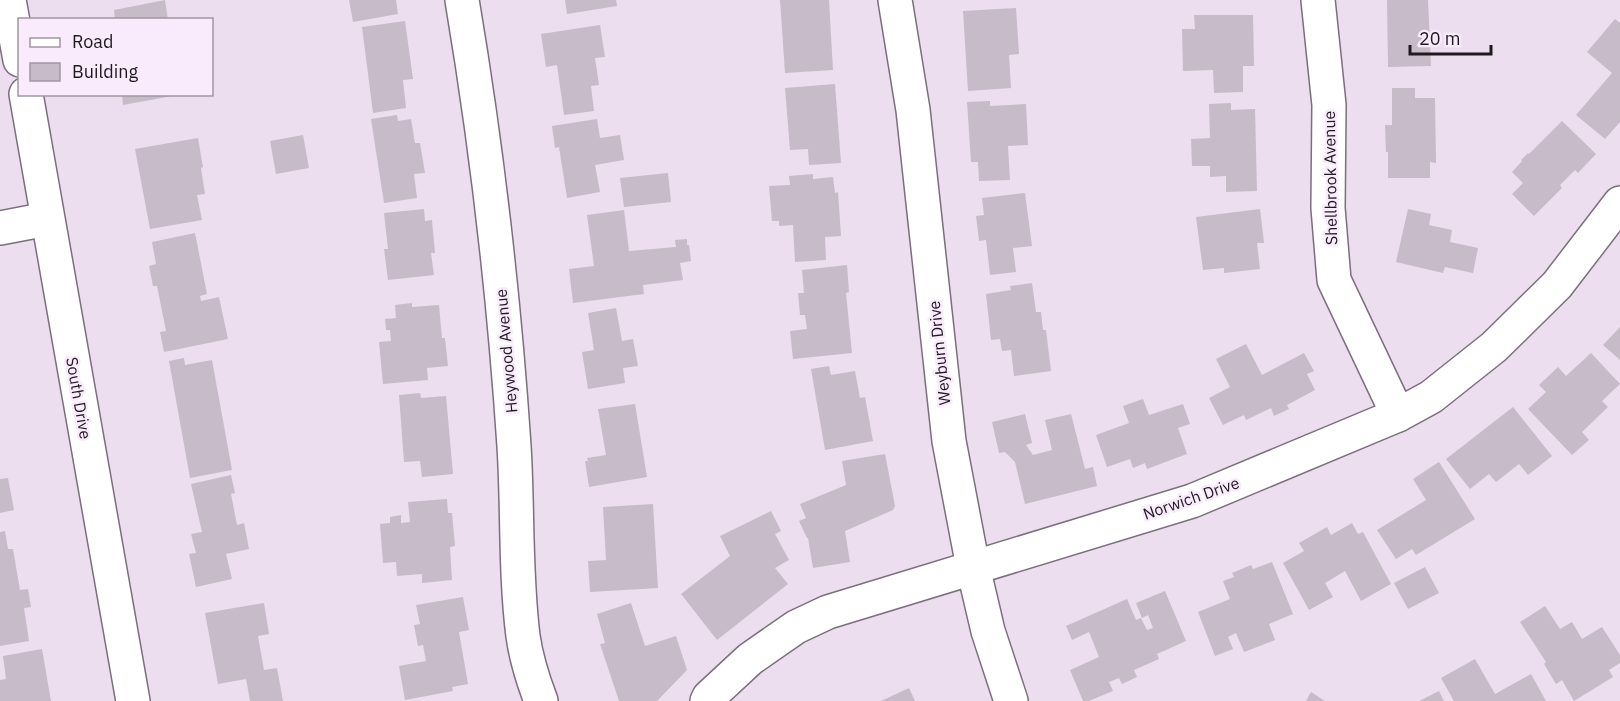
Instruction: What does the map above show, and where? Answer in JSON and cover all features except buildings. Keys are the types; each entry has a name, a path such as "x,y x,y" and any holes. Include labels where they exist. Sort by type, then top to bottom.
{"street":[{"path":"9,0 18,49"},
{"name":"Heywood Avenue","path":"462,0 480,110 504,327 514,447 523,637 541,701"},
{"name":"Weyburn Drive","path":"895,0 913,110 949,441 973,567 988,631 1011,701"},
{"name":"Shellbrook Avenue","path":"1318,0 1329,105 1328,208 1334,279 1398,415"},
{"name":"South Drive","path":"26,96 133,701"},
{"name":"Norwich Drive","path":"707,701 750,659 796,627 828,612 1192,501 1398,415 1431,397 1494,347 1557,285 1620,203"},
{"path":"0,228 47,219"}]}
